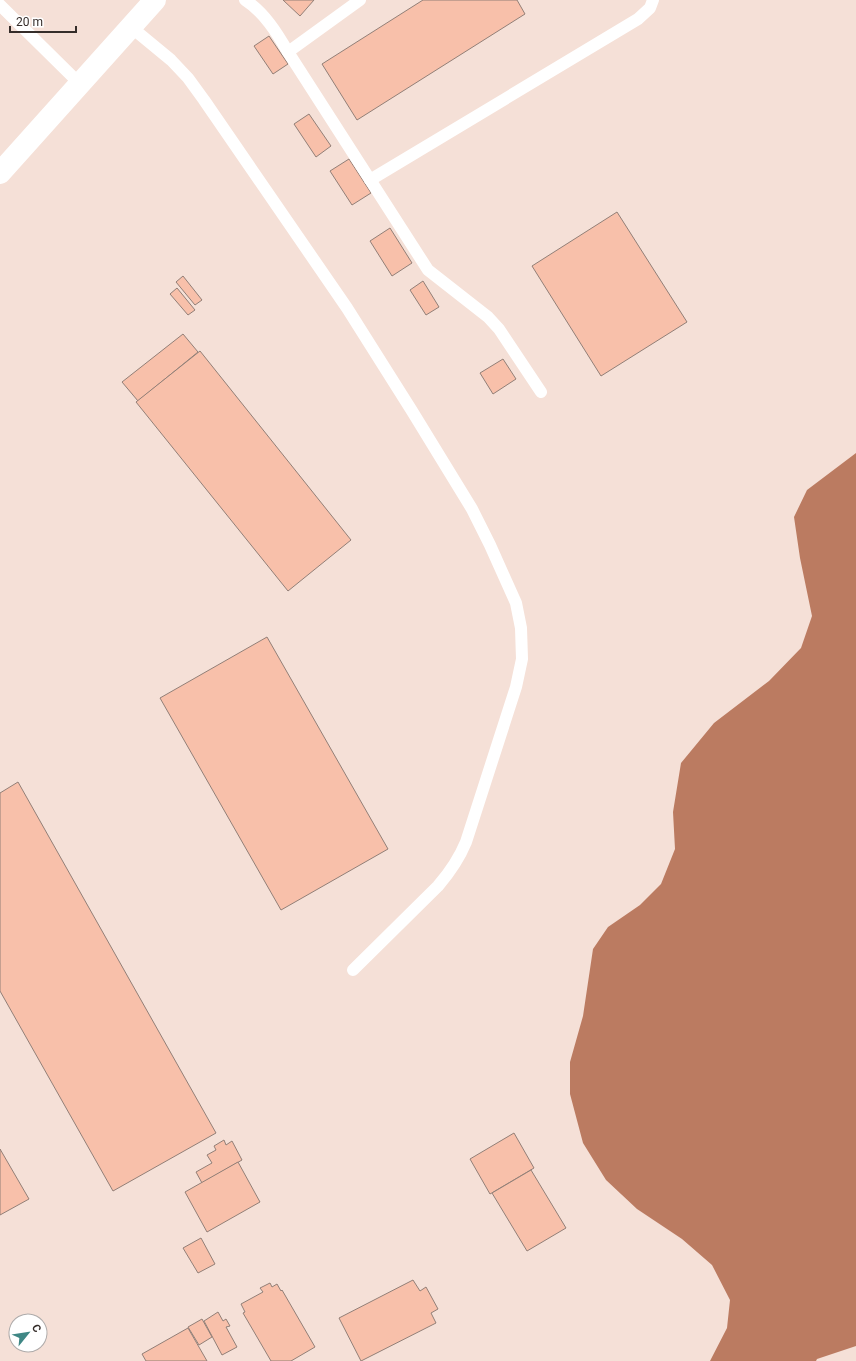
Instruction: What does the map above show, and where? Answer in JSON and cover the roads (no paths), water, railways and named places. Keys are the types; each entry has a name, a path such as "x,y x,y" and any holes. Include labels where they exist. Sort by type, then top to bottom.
{"street":[{"path":"0,174 155,0"}],"lane":[{"path":"245,0 261,14 275,30 428,270 488,317 499,329 541,392"},
{"path":"288,52 360,0"},
{"path":"370,180 638,19 650,8 653,0"},
{"path":"0,6 80,84"},
{"path":"131,27 171,60 188,78 347,308 472,509 516,603 521,628 522,659 516,687 466,842 459,858 438,886 353,970"}]}
